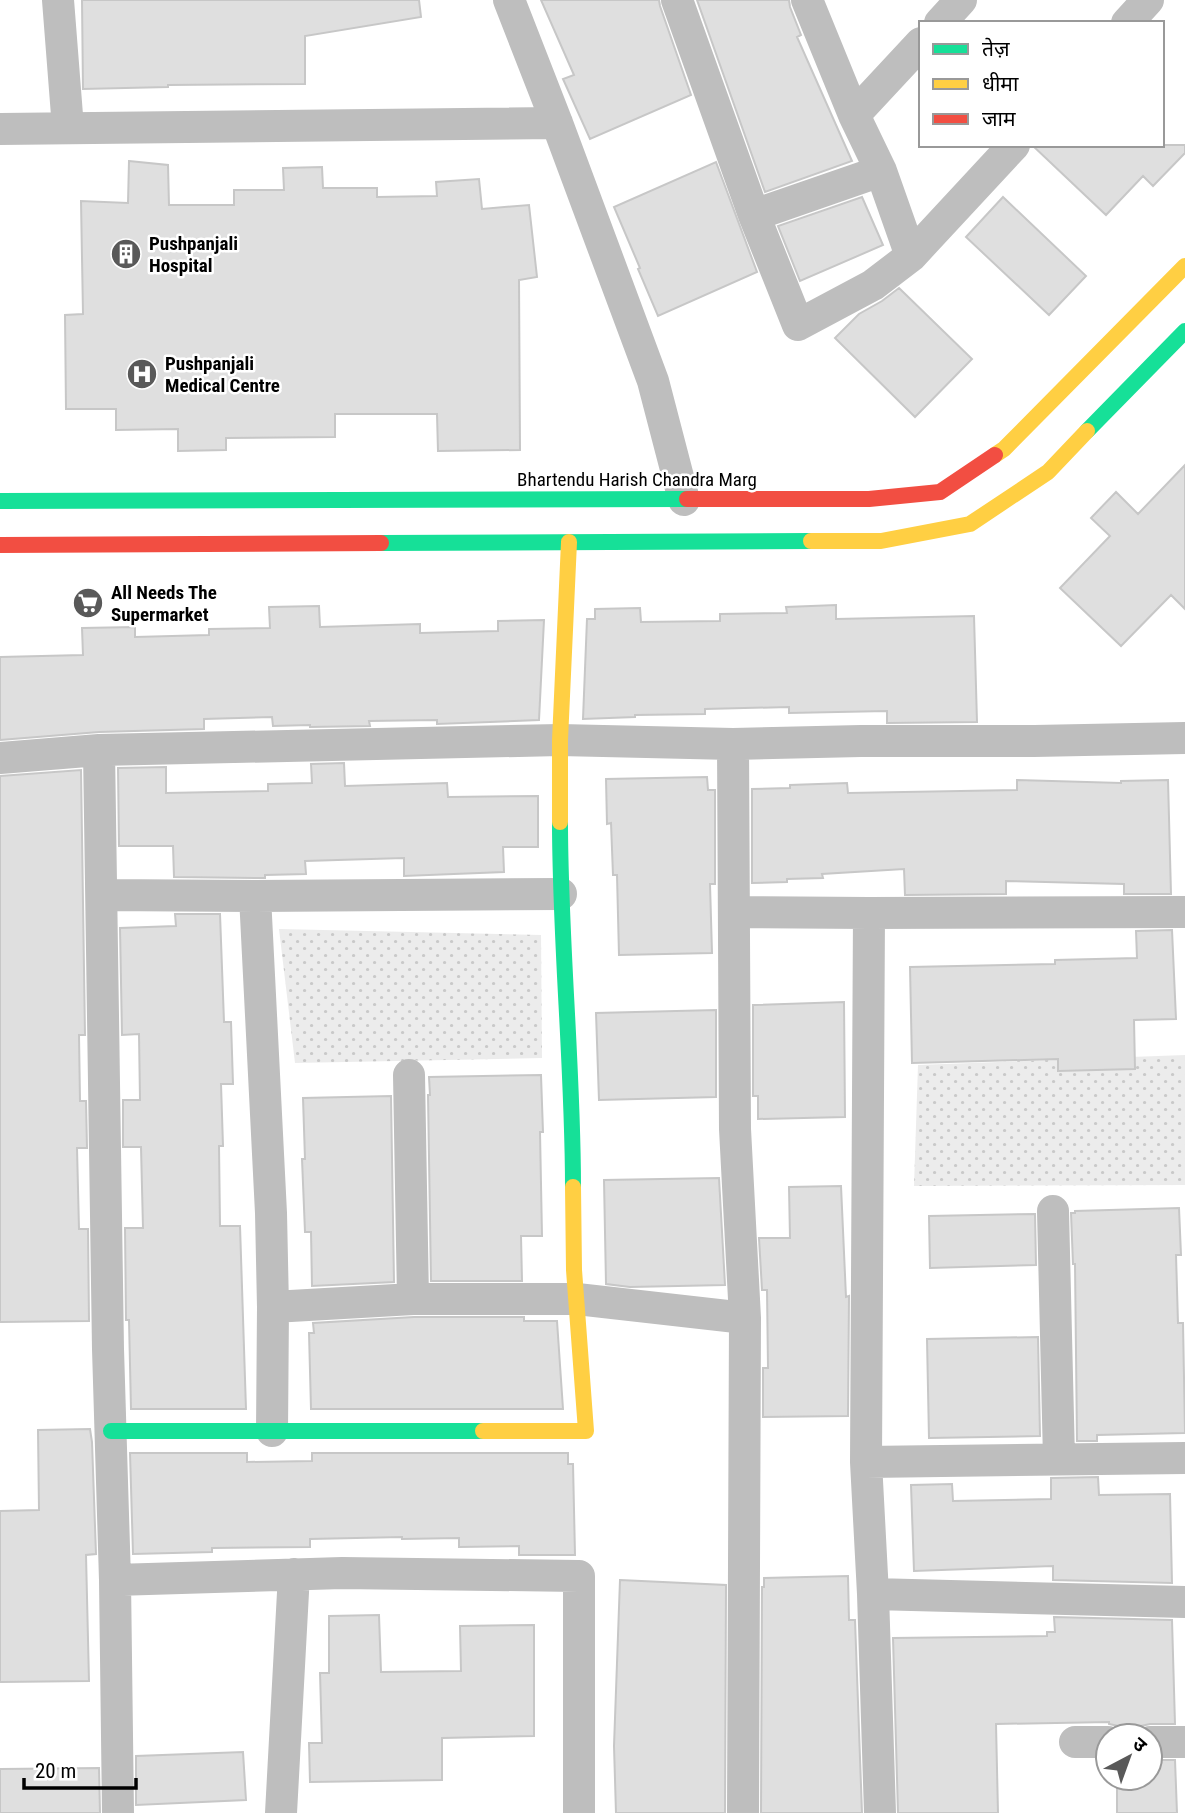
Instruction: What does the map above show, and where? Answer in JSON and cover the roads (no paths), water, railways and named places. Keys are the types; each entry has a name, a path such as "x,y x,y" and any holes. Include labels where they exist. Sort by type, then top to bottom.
{"main road":[{"name":"Bhartendu Harish Chandra Marg","path":"0,501 869,499 940,492 1004,449 1185,266"},
{"path":"0,545 881,541 970,524 1048,472 1185,331"},
{"path":"111,1431 586,1431 574,1270 573,1126 560,877 560,740 569,542"}],"street":[{"path":"58,0 68,128"},
{"path":"509,0 653,381 684,500"},
{"path":"677,0 754,215 798,325 873,285 911,256 1012,147"},
{"path":"807,0 881,171 911,256"},
{"path":"942,21 961,0"},
{"path":"1129,21 1148,0"},
{"path":"855,115 919,45"},
{"path":"0,129 557,123"},
{"path":"754,215 881,171"},
{"path":"0,758 99,750 560,740 733,744 1185,738"},
{"path":"733,744 735,1129 746,1318 743,1813"},
{"path":"99,750 108,1349 116,1580 118,1813"},
{"path":"102,895 561,894"},
{"path":"255,896 271,1213 272,1431"},
{"path":"735,912 1185,912"},
{"path":"869,913 866,1462 880,1813"},
{"path":"409,1075 413,1299"},
{"path":"1053,1211 1059,1459"},
{"path":"273,1307 413,1299 578,1299 746,1318"},
{"path":"866,1462 1185,1458"},
{"path":"116,1580 342,1573 579,1576 579,1813"},
{"path":"281,1813 294,1574"},
{"path":"873,1594 1185,1602"},
{"path":"1075,1742 1094,1742"},
{"path":"1164,1742 1185,1742"}],"place":[{"name":"Pushpanjali Hospital","path":"126,254"},
{"name":"Pushpanjali Medical Centre","path":"142,374"},
{"name":"All Needs The Supermarket","path":"88,603"}]}
